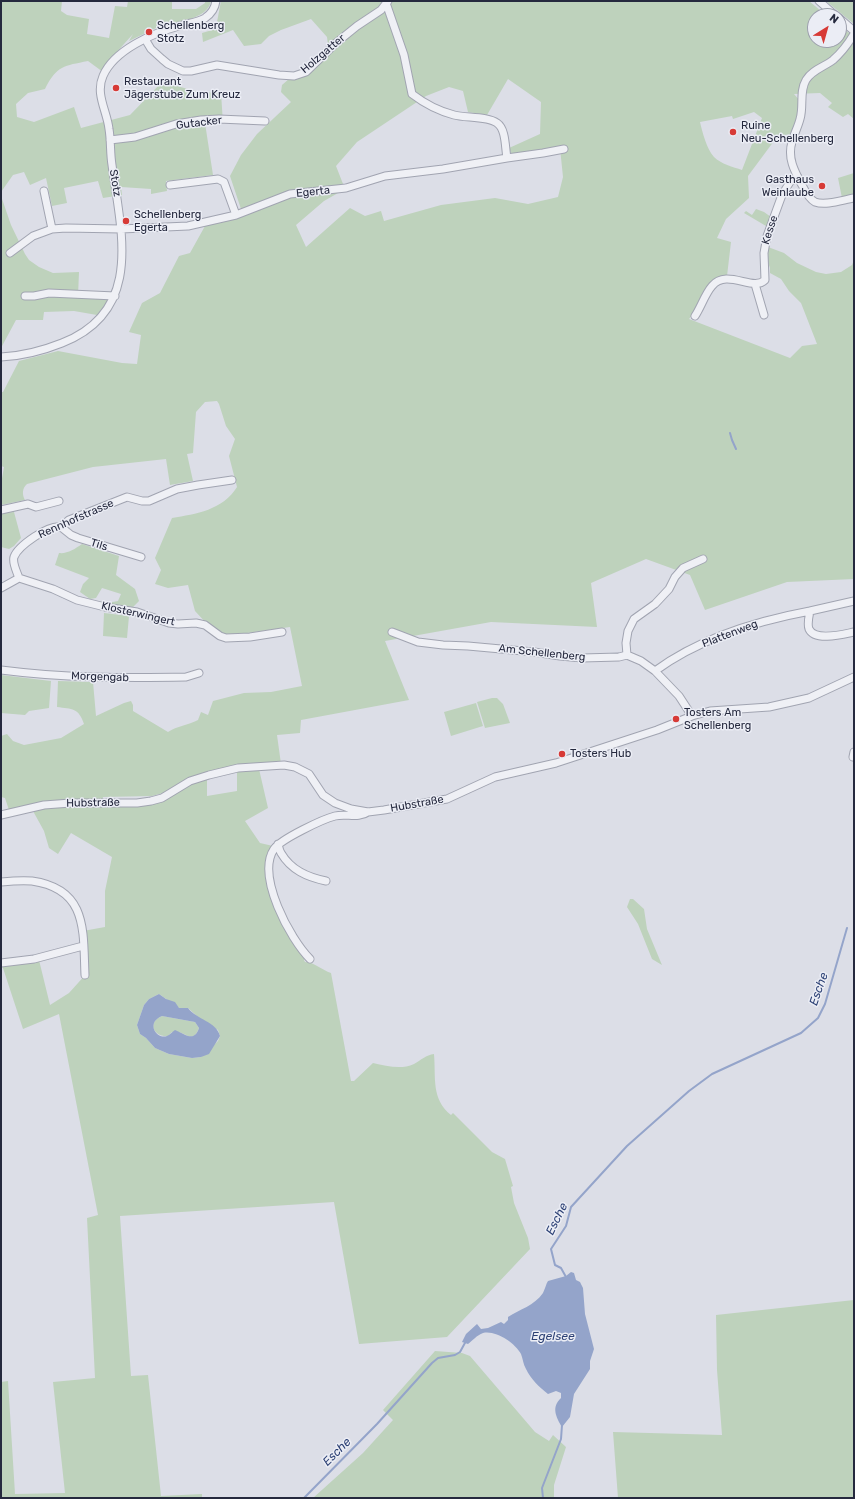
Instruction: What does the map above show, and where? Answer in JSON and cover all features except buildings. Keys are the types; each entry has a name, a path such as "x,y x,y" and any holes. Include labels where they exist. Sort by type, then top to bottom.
{"street":[{"name":"Stotz","path":"1,357 40,351 76,337 95,324 103,316 115,296 121,274 122,254 119,209 112,163 109,125 101,101 100,92 103,75 114,60 145,39 168,29 206,18 212,11 216,1"},
{"path":"819,1 827,8"},
{"name":"Holzgatter","path":"145,39 162,59 168,64 183,71 191,71 217,65 278,75 294,76 306,72 336,43 357,26 381,10 387,2"},
{"path":"387,2 404,55 412,94 423,103 454,115 496,122 502,130 507,158"},
{"path":"854,34 838,56 831,62 813,72 806,81 802,92 800,119 791,144 790,153 792,166 806,193 813,201 822,203 854,198"},
{"name":"Gutacker","path":"110,140 135,137 176,124 202,120 219,119 265,121"},
{"name":"Egerta","path":"10,253 33,236 52,229 121,229 188,226 236,215 290,194 346,188 385,176 443,169 564,149"},
{"name":"Kesse","path":"755,284 762,283 765,280 764,247 782,195 790,182 798,177"},
{"path":"170,185 218,179 224,182 236,215"},
{"path":"44,191 52,229"},
{"path":"695,316 712,285 718,281 729,279 755,284 764,315"},
{"path":"25,296 49,293 115,296"},
{"name":"Rennhofstrasse","path":"19,578 14,563 14,558 18,551 32,539 52,528 57,526 61,527 68,520 127,497 142,501 149,501 177,489 232,480"},
{"path":"1,510 28,504 36,508 59,501"},
{"name":"Tils","path":"61,527 71,535 78,538 141,557"},
{"path":"692,716 679,696 655,671 641,661 627,655 626,643 628,631 634,619 655,604 669,589 675,577 684,568 703,559"},
{"path":"1,588 19,578"},
{"name":"Klosterwingert","path":"19,578 53,588 77,600 105,607 137,612 169,623 196,623 205,625 220,636 226,638 250,637 282,632"},
{"name":"Plattenweg","path":"655,671 669,661 690,650 754,624 777,617 854,601"},
{"path":"810,611 809,629 813,634 819,636 854,632"},
{"name":"Am Schellenberg","path":"392,632 418,642 444,646 468,646 582,658 619,657 627,655"},
{"name":"Morgengab","path":"1,670 55,676 98,678 186,677 199,673"},
{"name":"Hubstraße","path":"1,815 44,806 71,803 151,801 162,798 190,781 209,775 238,768 284,765 309,774 323,795 335,803 351,809 368,812 447,799 495,777 556,763 657,730 692,716 710,711 769,707 809,698 854,677"},
{"path":"310,959 300,947 284,922 270,879 269,864 271,855 278,844 290,836 336,816 364,815 368,812"},
{"path":"278,844 281,854 296,869 308,877 326,881"},
{"path":"1,882 30,881 46,884 60,891 73,903 80,916 83,931 85,975"},
{"path":"1,963 34,959 83,946"}],"green space":[{"path":"1,1 62,1 61,11 67,15 89,19 87,34 109,38 115,6 127,7 128,1 172,1 172,9 196,9 205,3 205,1 211,1 204,12 189,20 157,29 156,28 129,41 133,34 106,64 103,72 88,61 67,66 53,75 45,89 28,93 16,104 17,117 34,122 74,107 81,128 130,115 162,82 199,92 221,93 223,123 205,123 213,175 166,181 167,191 151,194 151,189 121,187 122,195 103,198 98,181 64,188 67,203 52,206 46,178 30,185 24,172 13,175 1,192"},
{"path":"221,1 809,1 817,8 807,8 807,48 847,48 847,31 854,37 854,119 848,114 843,117 828,107 832,103 820,93 794,94 800,101 799,113 792,134 784,135 774,141 748,176 749,198 726,219 717,238 731,242 727,276 715,279 695,312 689,319 790,358 802,346 817,344 801,303 789,291 781,279 770,273 767,259 768,247 784,253 797,263 816,272 826,274 841,272 852,265 854,260 854,579 787,582 705,610 690,575 646,559 591,583 597,627 491,622 385,641 409,700 301,720 300,733 277,735 281,764 189,780 163,793 152,796 103,797 102,802 71,803 10,813 5,798 1,797 1,736 7,734 13,741 24,745 61,738 84,724 80,715 74,710 57,707 58,681 93,682 96,716 131,701 133,711 168,732 198,720 201,712 208,715 213,701 244,693 271,692 302,686 290,627 233,635 222,634 208,625 195,611 188,585 168,588 155,584 161,570 155,558 172,518 190,515 217,506 231,495 237,487 229,456 235,439 226,426 217,401 205,402 196,412 193,453 187,454 193,481 170,485 166,459 93,467 27,484 24,487 23,492 25,500 1,505 1,484 4,467 1,466 1,392 3,392 19,361 58,351 122,363 137,364 141,335 129,332 142,303 160,293 179,256 190,253 205,226 236,218 241,209 230,176 241,155 257,134 291,102 281,92 282,85 328,45 327,37 311,19 269,36 261,44 244,46 233,30 203,42 202,33 219,28 217,22","holes":["508,79 541,102 540,134 509,148 511,153 517,154 560,148 563,177 558,197 528,204 495,198 441,205 384,221 381,211 365,216 350,208 306,247 296,225 324,201 345,189 336,166 357,142 426,96 449,87 463,91 468,112 487,115","754,112 762,118 742,170 720,162 711,154 703,135 700,122 732,116 733,119"]},
{"path":"826,1 854,1 854,24 847,18 847,8 835,8"},
{"path":"854,173 854,203 843,203 838,178"},
{"path":"1,196 11,225 29,260 39,267 53,273 79,272 78,296 106,298 108,301 97,315 74,311 44,312 43,320 16,320 1,348"},
{"path":"756,209 771,217 769,225 766,226 744,213 746,211 752,215"},
{"path":"14,512 21,538 9,549 1,547 1,513"},
{"path":"82,544 119,556 116,575 135,589 139,601 133,607 111,605 107,603 118,601 121,594 102,588 96,598 90,599 80,592 83,584 89,578 55,565 59,553 68,552"},
{"path":"104,613 129,616 127,638 103,636"},
{"path":"1,675 51,681 49,708 29,711 25,715 1,713"},
{"path":"497,698 503,704 510,723 485,728 477,702"},
{"path":"476,703 483,726 451,736 444,712"},
{"path":"259,769 268,808 245,821 260,843 273,846 272,892 305,957 305,962 312,963 331,973 351,1081 354,1081 373,1063 394,1067 404,1067 414,1064 434,1054 436,1088 440,1102 451,1115 453,1113 492,1152 505,1159 513,1186 511,1187 514,1203 528,1238 530,1249 447,1337 359,1344 334,1202 120,1216 131,1376 148,1375 161,1496 202,1494 202,1498 1,1498 1,1382 8,1381 15,1494 65,1493 53,1382 95,1378 87,1218 98,1215 59,1014 23,1029 2,965 39,960 50,1005 69,993 87,973 83,931 105,927 105,891 112,857 71,833 58,854 49,848 44,831 33,811 45,807 150,802 207,777 207,796 237,791 237,770","holes":["159,994 179,1008 188,1008 199,1018 218,1030 220,1036 218,1041 201,1057 192,1058 169,1054 155,1048 140,1034 137,1025 144,1005 149,999"]},
{"path":"630,899 633,899 644,909 647,929 662,965 652,959 638,924 627,907"},
{"path":"162,1016 195,1022 199,1028 197,1033 192,1037 178,1032 172,1032 168,1036 163,1036 156,1032 153,1025 157,1019"},
{"path":"854,1300 854,1498 618,1498 613,1432 722,1435 717,1370 716,1315"},
{"path":"435,1351 462,1353 470,1356 535,1432 549,1441 553,1435 566,1447 554,1485 554,1498 313,1498 363,1453 393,1420 383,1410"}],"water":[{"path":"159,994 166,999 175,1002 179,1008 188,1008 215,1027 220,1036 209,1054 192,1058 169,1054 155,1048 140,1034 137,1025 144,1005 149,999","holes":["162,1016 195,1022 199,1028 197,1033 192,1036 175,1030 163,1037 154,1030 153,1026 157,1019"]},
{"name":"Egelsee","path":"571,1272 574,1273 576,1280 580,1282 583,1288 585,1314 594,1349 590,1361 590,1369 574,1394 570,1417 562,1427 556,1416 555,1408 561,1398 561,1393 556,1391 548,1394 538,1386 526,1369 521,1354 510,1342 494,1333 483,1333 468,1344 462,1342 466,1334 477,1324 481,1329 488,1328 501,1322 504,1324 508,1320 508,1317 535,1301 543,1293 548,1281 566,1276"}],"waterway":[{"path":"730,433 736,449"},
{"name":"Esche","path":"566,1277 561,1268 555,1265 551,1249 566,1226 571,1207 627,1146 689,1091 712,1074 801,1033 818,1018 825,1004 847,928"},
{"name":"Esche","path":"304,1498 377,1424 432,1363 438,1358 455,1355 460,1352 466,1341"},
{"path":"543,1498 542,1488 561,1439 562,1425"}],"place":[{"name":"Schellenberg Stotz","path":"149,32"},
{"name":"Restaurant Jägerstube Zum Kreuz","path":"116,88"},
{"name":"Ruine Neu-Schellenberg","path":"733,132"},
{"name":"Gasthaus Weinlaube","path":"822,186"},
{"name":"Schellenberg Egerta","path":"126,221"},
{"name":"Tosters Am Schellenberg","path":"676,719"},
{"name":"Tosters Hub","path":"562,754"}]}
